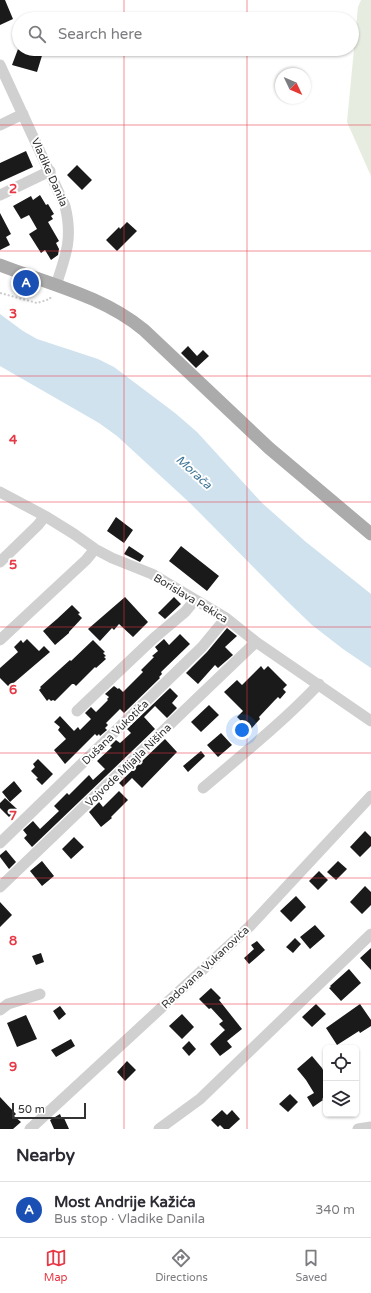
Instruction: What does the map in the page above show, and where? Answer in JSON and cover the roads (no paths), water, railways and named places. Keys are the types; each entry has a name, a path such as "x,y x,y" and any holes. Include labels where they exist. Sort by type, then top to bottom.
{"main road":[{"path":"0,265 56,285 107,306 136,324 269,448 371,534"}],"street":[{"name":"Vladike Danila","path":"0,65 65,206 70,233 68,248 56,285"},
{"path":"0,125 23,114"},
{"path":"0,195 50,171"},
{"name":"Borislava Pekica","path":"0,492 45,516 95,549 112,558 152,574 226,618 256,642 371,721"},
{"path":"0,562 38,525 45,516"},
{"path":"0,640 86,560 95,549"},
{"path":"77,711 154,638 185,612 195,600"},
{"name":"Dušana Vukotića","path":"0,843 202,647 226,618"},
{"name":"Vojvode Mijajla Nišina","path":"0,888 256,642"},
{"path":"203,788 282,720 318,684"},
{"name":"Radovana Vukanovića","path":"30,1129 250,926 371,796"},
{"path":"159,1129 200,1099 371,934"},
{"path":"0,1010 8,1004 40,994"},
{"path":"358,1129 371,1127"}],"water":[{"name":"Morača","path":"0,314 23,331 37,339 98,359 114,367 175,413 197,432 262,503 306,542 371,594 371,668 312,625 191,504 117,436 99,423 0,366"}],"place":[{"name":"Most Andrije Kažića","path":"26,283"}]}
